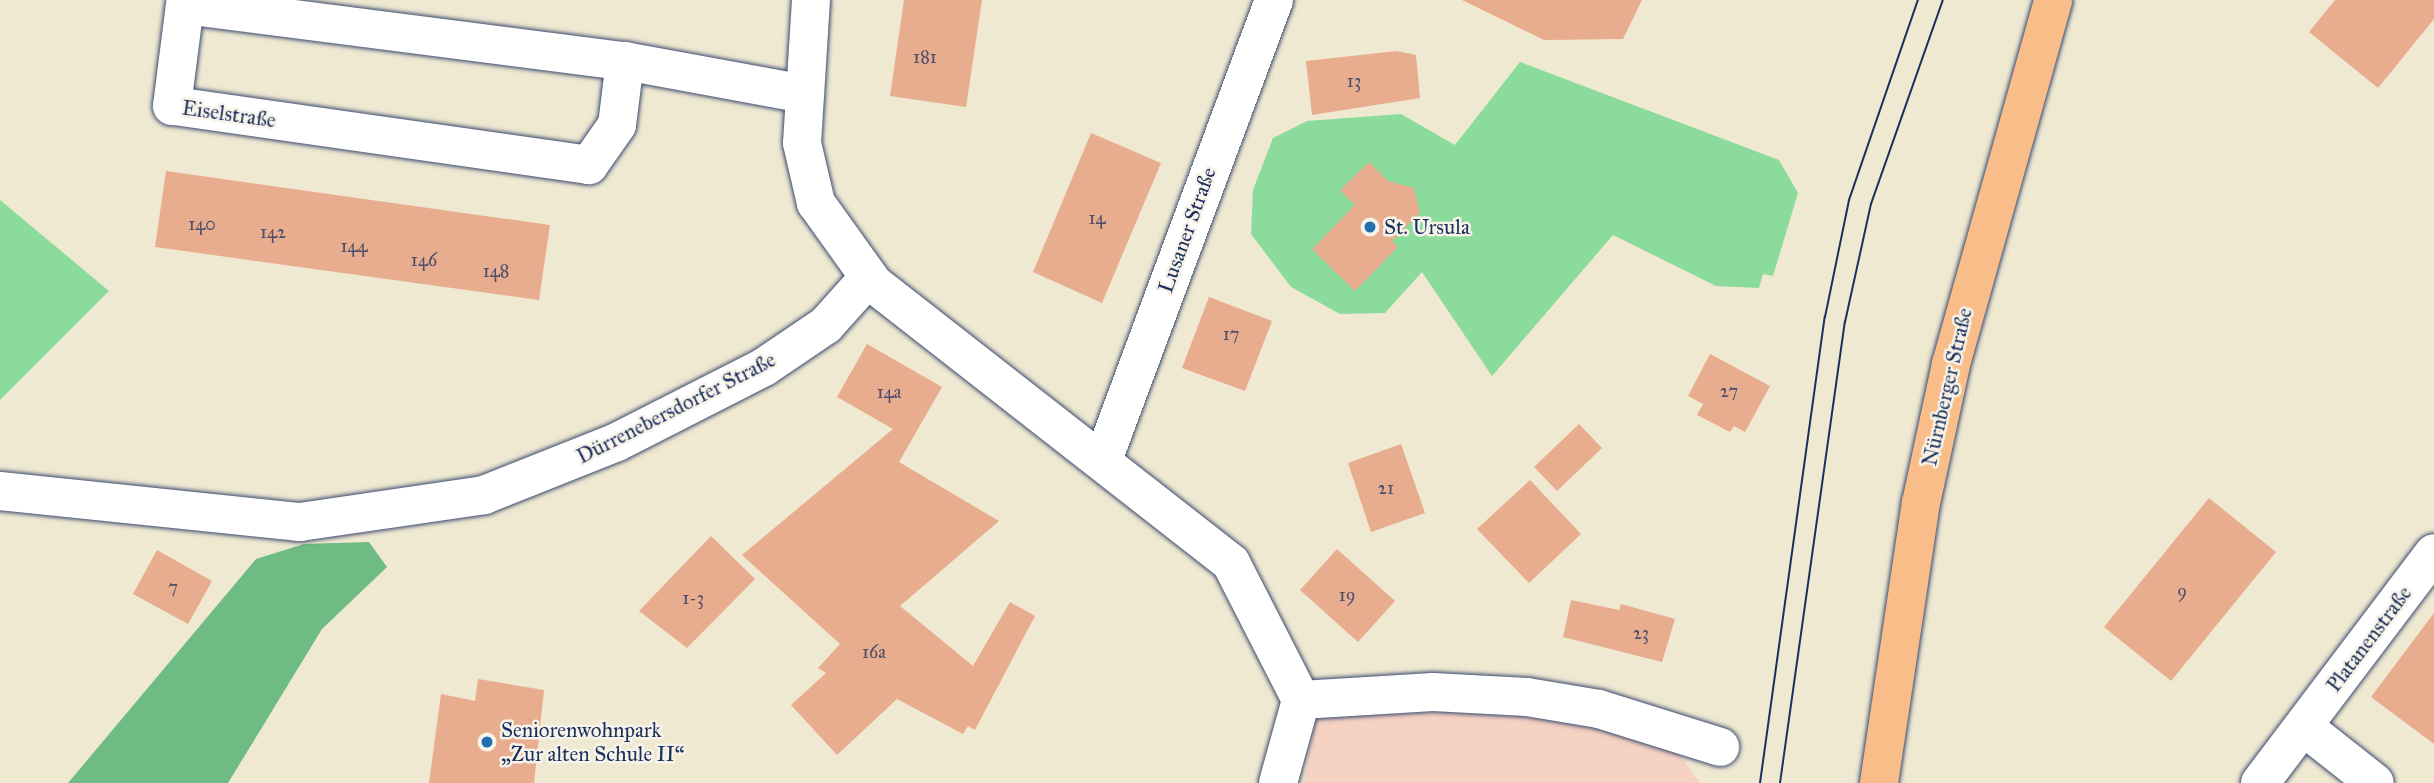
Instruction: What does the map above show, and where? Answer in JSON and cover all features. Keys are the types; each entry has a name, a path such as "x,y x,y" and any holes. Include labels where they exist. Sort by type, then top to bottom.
{"main road":[{"name":"Nürnberger Straße","path":"1879,783 1921,503 1951,364 2053,0"}],"street":[{"path":"811,0 802,143 816,203 869,277 1231,563 1301,700 1279,783"},
{"name":"Lusaner Straße","path":"1103,460 1273,0"},
{"name":"Eiselstraße","path":"625,61 617,125 589,165 172,106 186,5 625,61 804,94"},
{"name":"Dürrenebersdorfer Straße","path":"0,491 300,522 484,495 617,442 764,367 826,325 869,277"},
{"name":"Platanenstraße","path":"2260,783 2434,553"},
{"path":"1301,700 1433,692 1527,697 1599,709 1720,747"},
{"path":"2304,727 2375,783"}],"shaded area":[{"path":"1506,712 1602,721 1679,754 1700,783 1304,783 1316,714"}],"green space":[{"path":"1520,62 1779,160 1798,193 1773,276 1763,274 1759,288 1716,286 1613,235 1492,376 1422,272 1385,313 1340,314 1291,287 1251,234 1253,190 1273,138 1307,121 1401,114 1455,145"},
{"path":"0,200 109,291 0,400"},
{"path":"369,542 387,567 322,629 228,783 68,783 256,559 304,544"}],"building":[{"path":"904,0 982,0 966,107 890,96"},
{"path":"1462,0 1642,0 1623,39 1544,40"},
{"path":"2335,0 2434,0 2434,19 2378,88 2309,32"},
{"path":"1397,51 1416,55 1420,98 1312,115 1306,61"},
{"path":"1091,133 1161,163 1102,303 1033,272"},
{"name":"St. Ursula","path":"1369,162 1388,181 1414,188 1420,213 1392,241 1398,247 1355,291 1312,249 1355,205 1340,190"},
{"path":"166,171 550,225 539,300 155,247"},
{"path":"1209,297 1272,321 1245,391 1182,368"},
{"path":"867,344 942,387 899,462 999,521 900,606 973,666 1010,602 1035,616 975,730 968,726 963,734 897,699 837,755 791,705 826,673 818,668 840,644 742,555 893,429 837,397"},
{"path":"1710,354 1770,386 1745,432 1734,426 1730,432 1697,415 1703,404 1688,396"},
{"path":"1579,424 1602,448 1557,491 1534,467"},
{"path":"1401,444 1425,513 1371,532 1348,463"},
{"path":"1530,480 1581,534 1529,583 1477,529"},
{"path":"2209,498 2276,552 2171,681 2104,627"},
{"path":"711,536 755,579 687,648 639,611"},
{"path":"1337,549 1395,601 1358,642 1300,590"},
{"path":"157,550 212,581 188,624 133,594"},
{"path":"1571,600 1619,610 1621,604 1675,619 1662,662 1563,637"},
{"path":"2434,613 2434,744 2371,697"},
{"name":"Seniorenwohnpark „Zur alten Schule II“","path":"478,679 544,690 534,783 429,783 441,694 475,701"}],"tram line":[{"path":"1760,783 1825,317 1849,200 1918,0"},
{"path":"1780,783 1845,322 1871,204 1943,0"}],"place":[{"name":"St. Ursula","path":"1370,227"},
{"name":"Seniorenwohnpark „Zur alten Schule II“","path":"487,742"}]}
